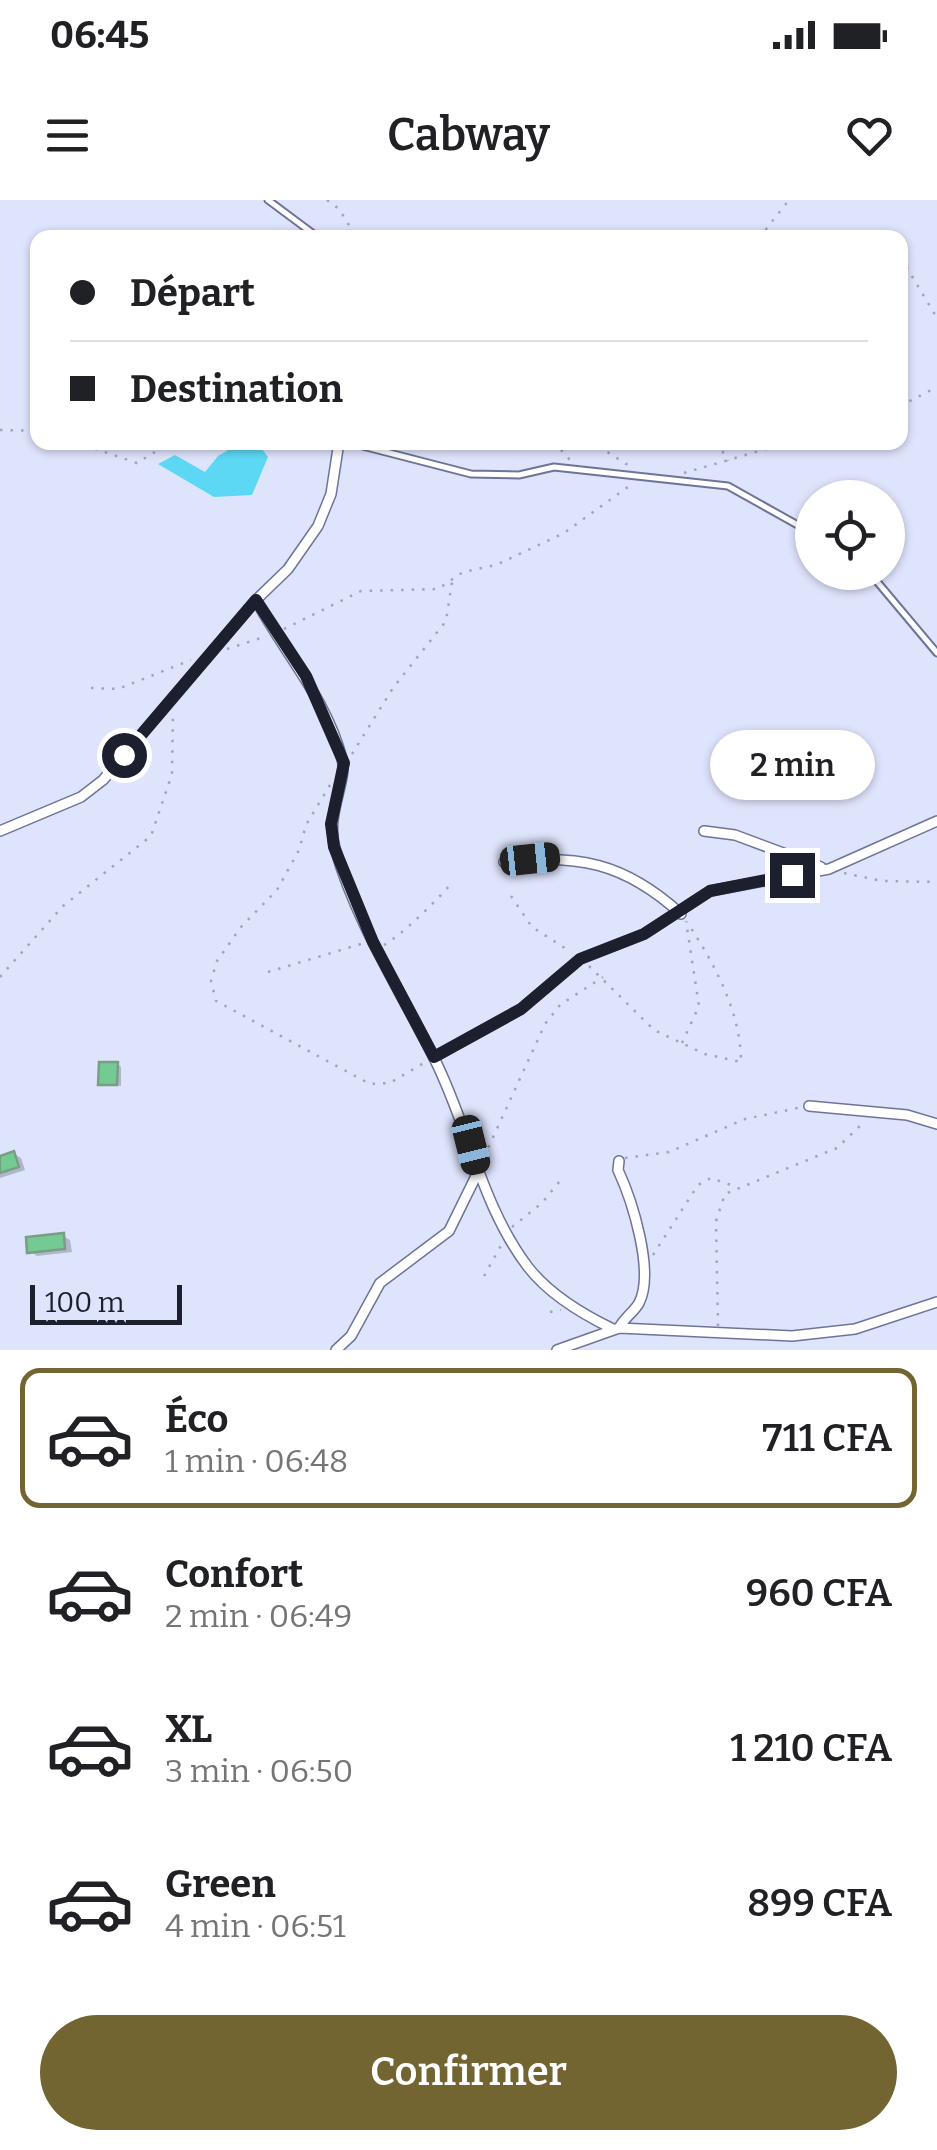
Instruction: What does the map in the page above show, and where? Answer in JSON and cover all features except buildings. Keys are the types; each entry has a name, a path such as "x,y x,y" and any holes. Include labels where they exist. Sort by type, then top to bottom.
{"street":[{"path":"0,831 81,797 103,780 215,653 256,600 288,569 318,526 331,494 341,450"},
{"path":"256,600 274,634 306,676 344,763 333,809 334,847 373,942 434,1057 487,1194 534,1274 591,1318 616,1328 792,1336 854,1329 937,1302"},
{"path":"434,1057 521,1009 580,959 683,917 726,885 828,869 937,820"},
{"path":"704,831 735,835 792,860 828,869"},
{"path":"504,862 556,856 599,863 654,889 683,917"},
{"path":"808,1106 906,1115 937,1124"},
{"path":"557,1350 616,1328 639,1302 639,1232 618,1170 620,1160"},
{"path":"336,1350 351,1336 380,1283 444,1237 478,1172"},
{"path":"464,1202 487,1194"}],"lane":[{"path":"268,200 308,230"},
{"path":"375,450 498,477 546,467 728,486 795,523"},
{"path":"884,590 937,653"}],"path":[{"path":"766,230 789,200"},
{"path":"328,201 351,230"},
{"path":"908,270 937,318"},
{"path":"908,402 937,387"},
{"path":"0,430 30,431"},
{"path":"98,450 138,464 159,450"},
{"path":"561,450 577,469"},
{"path":"91,688 118,689 274,634 362,590 438,590 462,572 496,565 564,533 645,476 604,450"},
{"path":"722,450 729,463"},
{"path":"662,478 767,450"},
{"path":"0,978 63,906 151,836 172,774 173,699"},
{"path":"828,869 882,881 937,882"},
{"path":"511,896 532,927 604,977 654,1030 681,1044 740,1062 741,1039 732,1009 707,953 683,917"},
{"path":"681,1044 699,1006 683,917"},
{"path":"478,1172 544,1024 560,1005 604,977"},
{"path":"216,1001 370,1084 390,1083 434,1057"},
{"path":"620,1160 690,1145 745,1118 808,1106"},
{"path":"718,1331 716,1221 720,1202 735,1186 838,1148 871,1114"},
{"path":"484,1276 508,1234 564,1177"},
{"path":"651,1258 698,1185 712,1178 735,1186"}],"water":[{"path":"228,450 263,450 268,457 252,495 214,497 158,464 175,455 205,472"}],"route":[{"path":"124,755 215,653 256,600 274,634 284,642 306,676 344,763 331,824 334,847 373,942 434,1057 521,1009 580,959 644,934 710,891 792,875"}]}
